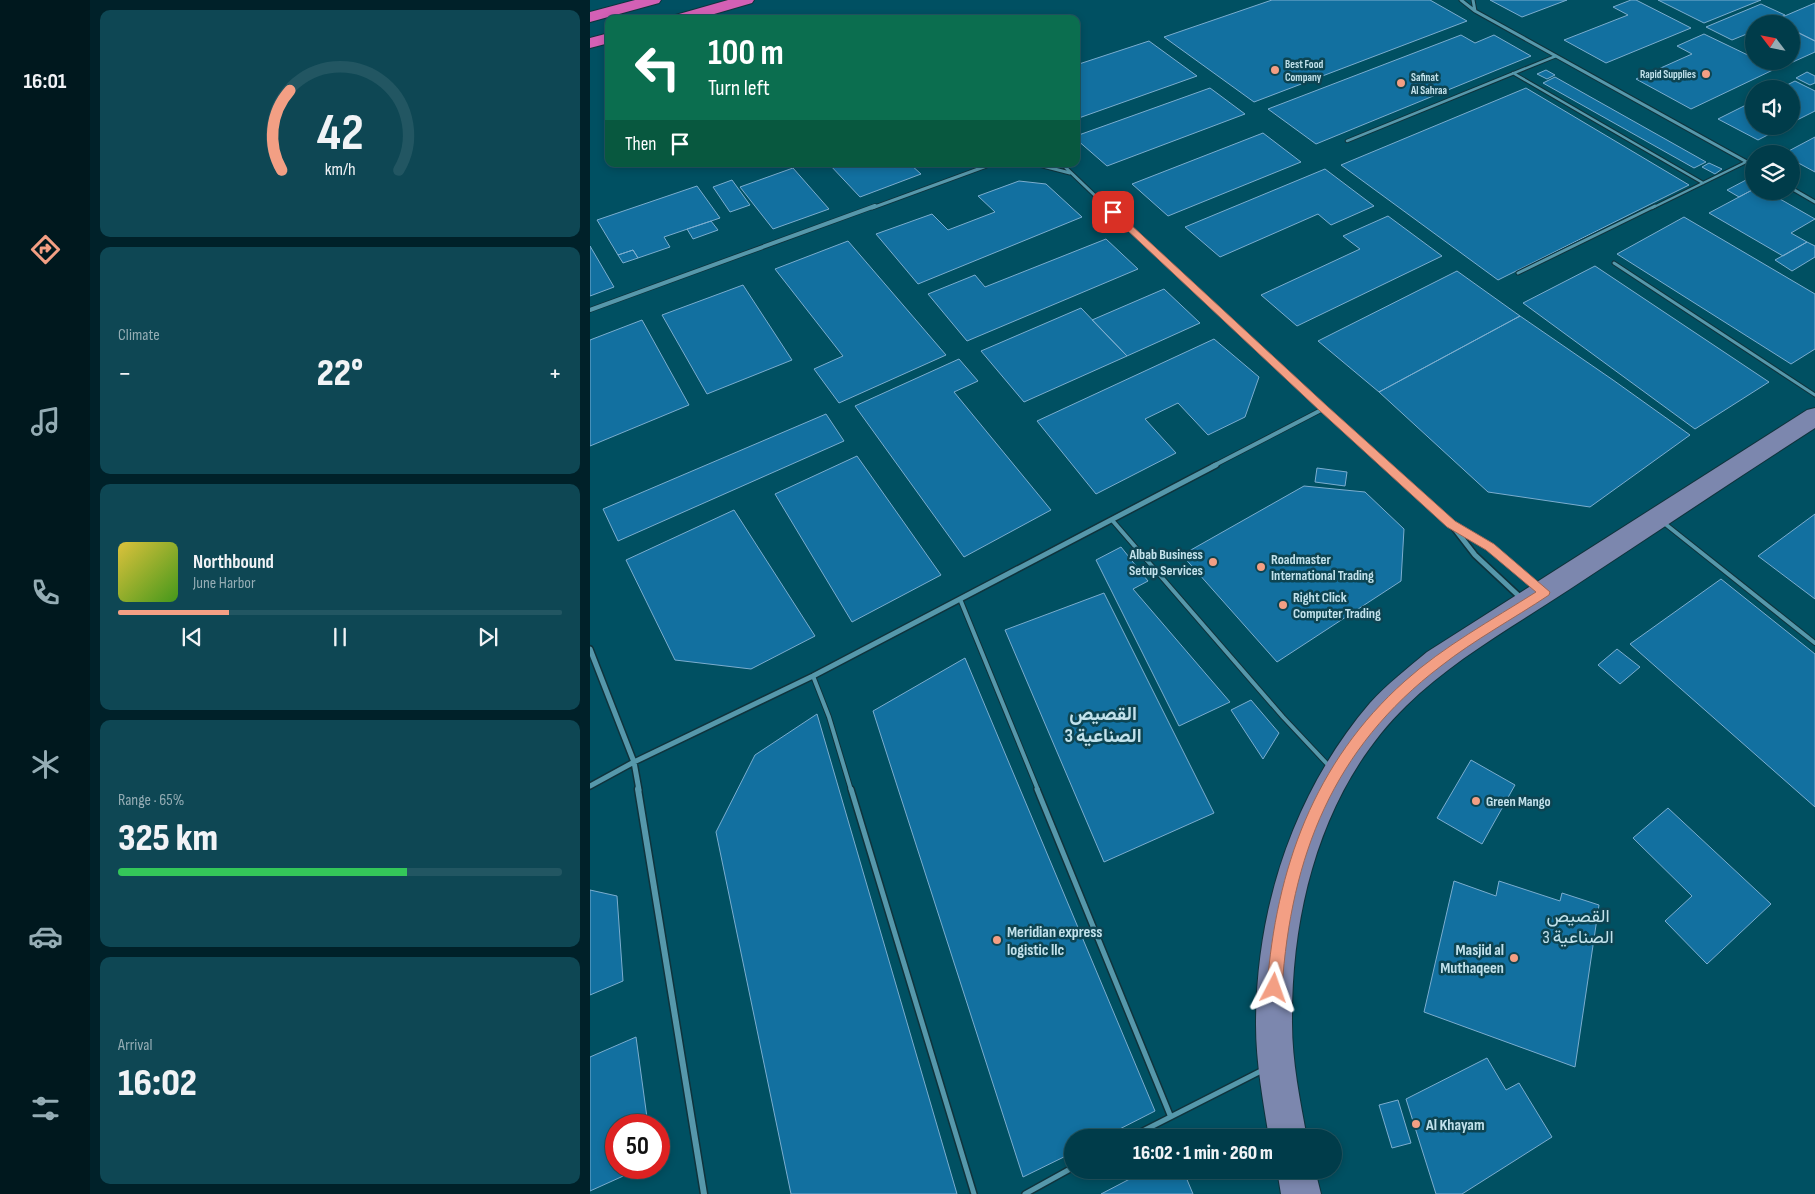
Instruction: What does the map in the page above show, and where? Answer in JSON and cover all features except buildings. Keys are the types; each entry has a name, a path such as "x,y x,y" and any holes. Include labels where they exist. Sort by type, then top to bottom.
{"highway":[{"path":"590,17 654,0"},
{"path":"692,15 746,0"},
{"path":"590,43 605,39"}],"main road":[{"path":"1286,1129 1275,1064 1273,1006 1277,951 1285,901 1298,855 1315,812 1335,774 1358,740 1376,718 1409,685 1437,661 1815,416"},
{"path":"1298,1179 1301,1194"}],"street":[{"path":"1461,0 1475,11 1745,161"},
{"path":"1473,0 1475,11"},
{"path":"590,310 984,167"},
{"path":"1047,167 1070,173"},
{"path":"1065,167 1323,409 1451,524 1475,555 1536,598"},
{"path":"1800,193 1815,202"},
{"path":"590,786 634,762 813,676 1323,409"},
{"path":"1451,524 1490,547 1536,598"},
{"path":"590,649 634,762 704,1194"}],"lane":[{"path":"1347,141 1556,56"},
{"path":"1513,74 1703,183"},
{"path":"1518,273 1745,162"},
{"path":"1614,264 1815,395"},
{"path":"1658,519 1815,643"},
{"path":"1112,520 1283,718 1335,774"},
{"path":"960,599 1170,1115"},
{"path":"813,676 830,717 974,1194"},
{"path":"1145,1129 1275,1064"},
{"path":"1025,1194 1064,1172"}],"place":[{"name":"Best Food Company","path":"1275,70"},
{"name":"Rapid Supplies","path":"1706,74"},
{"name":"Safinat Al Sahraa","path":"1401,83"},
{"name":"Albab Business Setup Services","path":"1213,562"},
{"name":"Roadmaster International Trading","path":"1261,567"},
{"name":"Right Click Computer Trading","path":"1283,605"},
{"name":"Green Mango","path":"1476,801"},
{"name":"Meridian express logistic llc","path":"997,940"},
{"name":"Masjid al Muthaqeen","path":"1514,958"},
{"name":"Al Khayam","path":"1416,1124"}],"district":[{"name":"القصيص الصناعية 3","path":"1103,724"},
{"name":"القصيص الصناعية 3","path":"1578,926"}],"route":[{"path":"1113,212 1323,409 1451,524 1490,547 1544,592 1437,661 1382,711 1358,740 1335,774 1315,812 1298,855 1285,901 1277,951 1274,988"}]}
